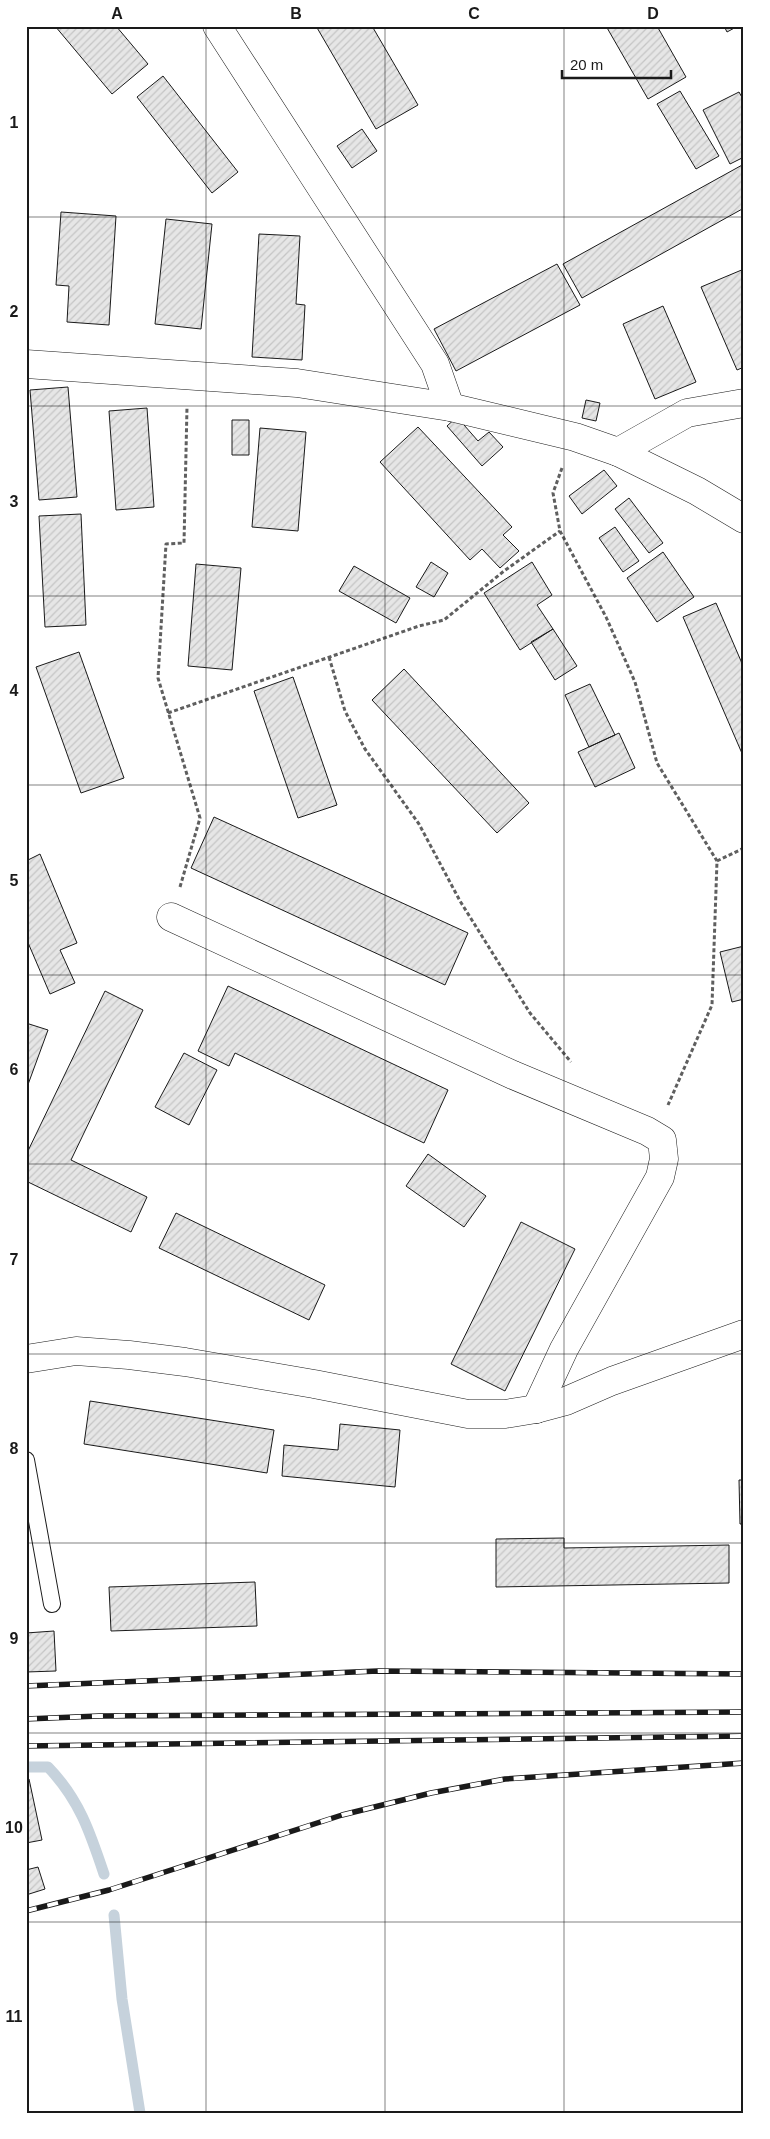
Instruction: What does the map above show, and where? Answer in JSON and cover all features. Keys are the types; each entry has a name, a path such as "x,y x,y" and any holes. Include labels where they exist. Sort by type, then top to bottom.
{"street":[{"path":"217,26 435,364 450,407"},
{"path":"26,364 297,383 450,407 575,437 618,452 697,490 744,519"},
{"path":"618,452 687,413 744,403"},
{"path":"171,917 662,1140 664,1159 660,1177 564,1349 536,1410"},
{"path":"26,1359 76,1351 129,1355 185,1362 314,1384 468,1414 505,1414 536,1410 566,1401 612,1381 744,1334"}],"lane":[{"path":"26,1460 52,1604"}],"path":[{"path":"171,917 200,818 158,678 166,544 184,543 188,375"},
{"path":"575,437 553,493 560,531 606,617 635,682 657,763 716,861 712,1005 655,1136"},
{"path":"168,713 419,626 444,620 504,571 560,531"},
{"path":"329,657 345,711 365,749 419,824 460,901 530,1013 575,1067 565,1097"},
{"path":"716,861 744,848"}],"building":[{"path":"55,26 116,26 148,64 112,94"},
{"path":"316,26 372,26 418,105 376,129"},
{"path":"606,26 657,26 686,77 648,99"},
{"path":"724,26 738,26 727,32"},
{"path":"163,76 238,172 212,193 137,97"},
{"path":"680,91 719,156 696,169 657,104"},
{"path":"739,92 744,101 744,157 730,164 703,110"},
{"path":"362,129 377,151 352,168 337,146"},
{"path":"744,164 744,208 582,298 563,264"},
{"path":"61,212 116,216 109,325 67,322 69,286 56,285"},
{"path":"166,219 212,224 201,329 155,324"},
{"path":"259,234 300,236 296,304 305,305 302,360 252,357"},
{"path":"557,264 580,305 456,371 434,329"},
{"path":"744,269 744,367 737,370 701,287"},
{"path":"663,306 696,382 655,399 623,324"},
{"path":"68,387 77,497 39,500 30,390"},
{"path":"586,400 600,403 596,421 582,418"},
{"path":"147,408 154,507 116,510 109,411"},
{"path":"457,417 478,441 489,432 503,447 482,466 447,426"},
{"path":"232,420 249,420 249,455 232,455"},
{"path":"418,427 512,527 503,535 519,551 500,568 482,549 470,560 380,462"},
{"path":"260,428 306,432 298,531 252,527"},
{"path":"604,470 617,486 582,514 569,496"},
{"path":"629,498 663,543 649,553 615,509"},
{"path":"81,514 86,625 45,627 39,516"},
{"path":"615,527 639,561 623,572 599,538"},
{"path":"663,552 694,597 657,622 627,578"},
{"path":"431,562 448,573 434,597 416,587"},
{"path":"532,562 552,595 537,605 553,629 520,650 484,593"},
{"path":"196,564 241,568 232,670 188,666"},
{"path":"354,566 410,598 396,623 339,591"},
{"path":"716,603 744,668 744,758 683,617"},
{"path":"553,629 577,666 555,680 531,642"},
{"path":"79,652 124,778 81,793 36,667"},
{"path":"404,669 529,803 497,833 372,700"},
{"path":"293,677 337,805 298,818 254,691"},
{"path":"590,684 615,735 589,747 565,695"},
{"path":"619,733 635,768 595,787 578,752"},
{"path":"214,817 468,933 445,985 191,868"},
{"path":"40,854 77,943 60,950 75,983 50,994 26,938 26,861"},
{"path":"744,946 744,999 732,1002 720,952"},
{"path":"228,986 448,1090 424,1143 235,1053 229,1066 198,1051"},
{"path":"105,991 143,1010 71,1160 147,1197 131,1232 26,1181 26,1155"},
{"path":"26,1023 48,1030 26,1090"},
{"path":"184,1053 217,1070 189,1125 155,1107"},
{"path":"428,1154 486,1196 464,1227 406,1186"},
{"path":"176,1213 325,1285 309,1320 159,1248"},
{"path":"521,1222 575,1249 505,1391 451,1364"},
{"path":"90,1401 274,1430 267,1473 84,1444"},
{"path":"340,1424 400,1430 395,1487 282,1476 284,1445 338,1450"},
{"path":"739,1480 744,1480 744,1524 740,1524"},
{"path":"564,1538 564,1548 729,1545 729,1583 496,1587 496,1539"},
{"path":"255,1582 257,1626 111,1631 109,1587"},
{"path":"54,1631 56,1671 26,1672 26,1633"},
{"path":"26,1779 29,1779 42,1840 26,1843"},
{"path":"38,1867 45,1889 26,1895 26,1870"}],"waterway":[{"path":"26,1767 48,1767 68,1791 88,1830 104,1874"},
{"path":"114,1915 122,1999 140,2113"}],"railway":[{"path":"26,1686 378,1671 744,1674"},
{"path":"26,1719 99,1716 744,1712"},
{"path":"26,1746 744,1736"},
{"path":"26,1911 109,1890 342,1815 431,1793 505,1779 744,1763"}]}
